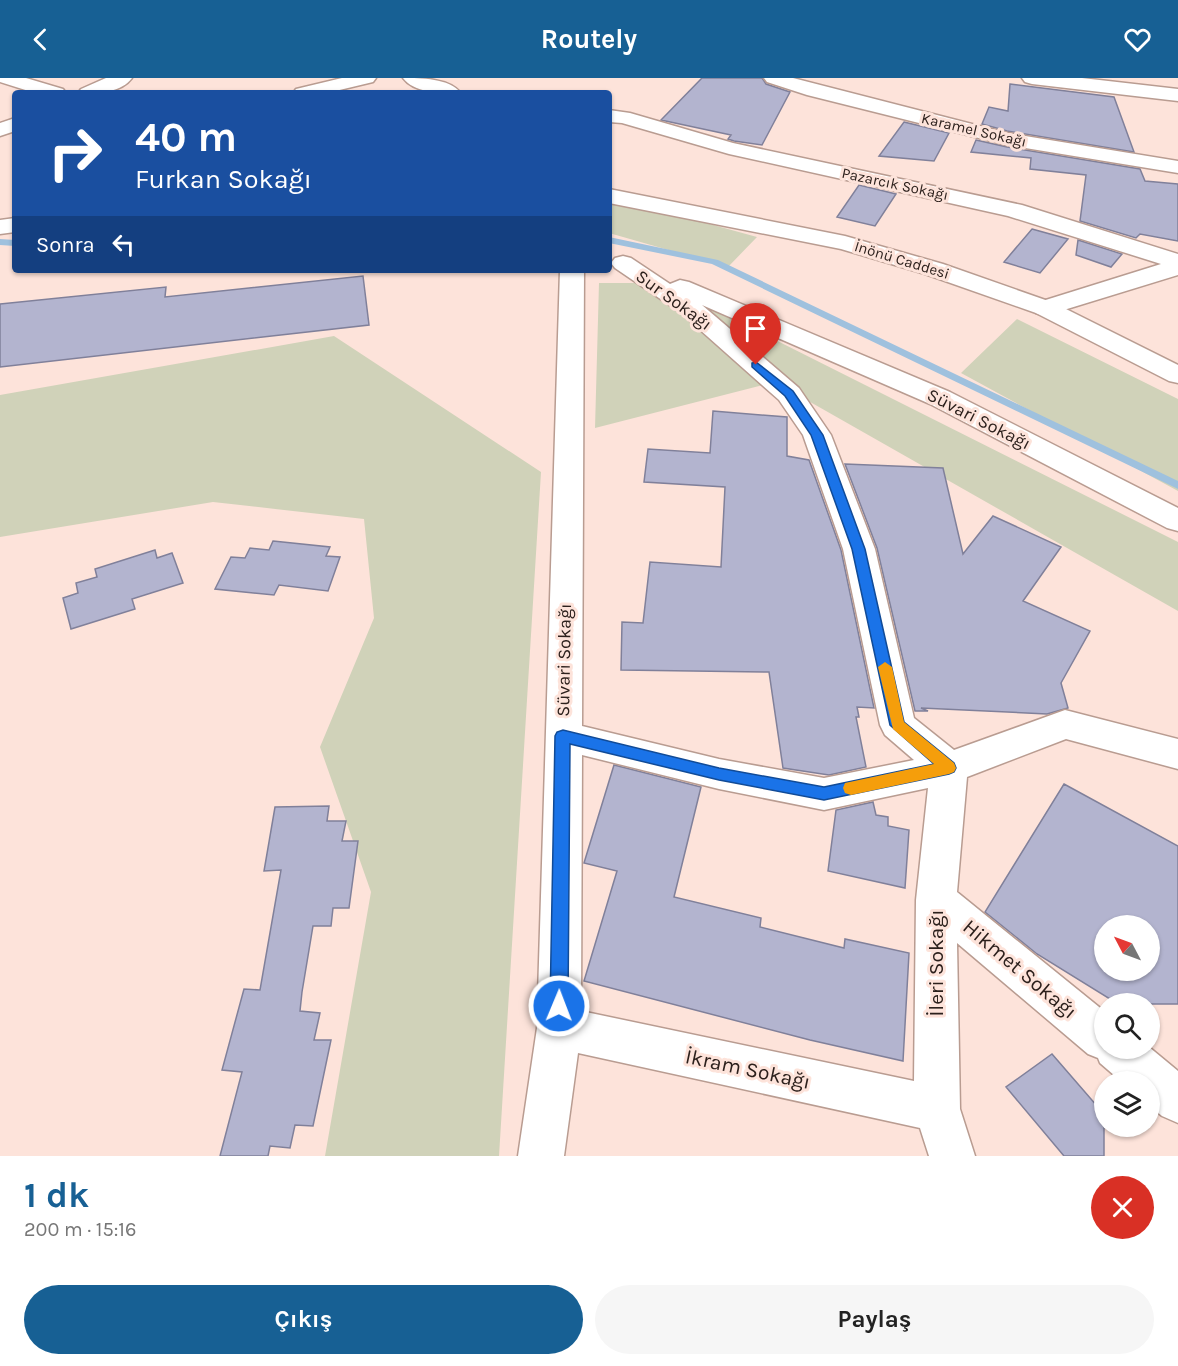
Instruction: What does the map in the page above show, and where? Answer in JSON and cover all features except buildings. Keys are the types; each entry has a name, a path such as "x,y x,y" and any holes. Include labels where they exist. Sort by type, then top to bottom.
{"street":[{"path":"6,78 46,90"},
{"path":"95,90 122,78"},
{"path":"316,90 366,78"},
{"path":"413,78 443,90"},
{"name":"Karamel Sokağı","path":"774,78 814,91 1007,139 1178,167"},
{"path":"1032,78 1178,96"},
{"name":"Pazarcık Sokağı","path":"612,116 622,117 729,148 1014,210 1178,262"},
{"name":"İnönü Caddesi","path":"612,197 845,243 934,269 1045,308 1178,375"},
{"name":"Süvari Sokağı","path":"616,263 940,398 1178,521"},
{"name":"Sur Sokağı","path":"616,263 690,308 789,394 817,435 859,549 898,725 949,768"},
{"path":"1045,308 1178,267"},
{"name":"Süvari Sokağı","path":"541,1156 559,1028 572,273"},
{"path":"563,736 719,774 824,794 949,768 1065,724 1178,754"},
{"name":"İleri Sokağı","path":"949,768 936,900 937,1109 952,1156"},
{"name":"Hikmet Sokağı","path":"936,900 1094,1031"},
{"name":"İkram Sokağı","path":"559,1028 937,1109"},
{"path":"1129,1059 1178,1100"}],"green space":[{"path":"612,202 655,209 757,237 728,267 612,234"},
{"path":"599,283 662,283 1178,542 1178,611 775,382 595,428"},
{"path":"1017,319 1178,399 1178,491 961,373"},
{"path":"334,336 541,472 499,1156 325,1156 371,892 320,747 374,618 364,519 213,502 0,537 0,395"}],"waterway":[{"path":"612,241 715,262 1178,485"},
{"path":"0,242 12,243"}],"slow traffic":[{"path":"851,788 949,768 898,725 885,667"}],"route":[{"path":"559,1006 563,736 719,774 824,794 949,768 898,725 859,549 817,435 789,394 756,365"}]}
